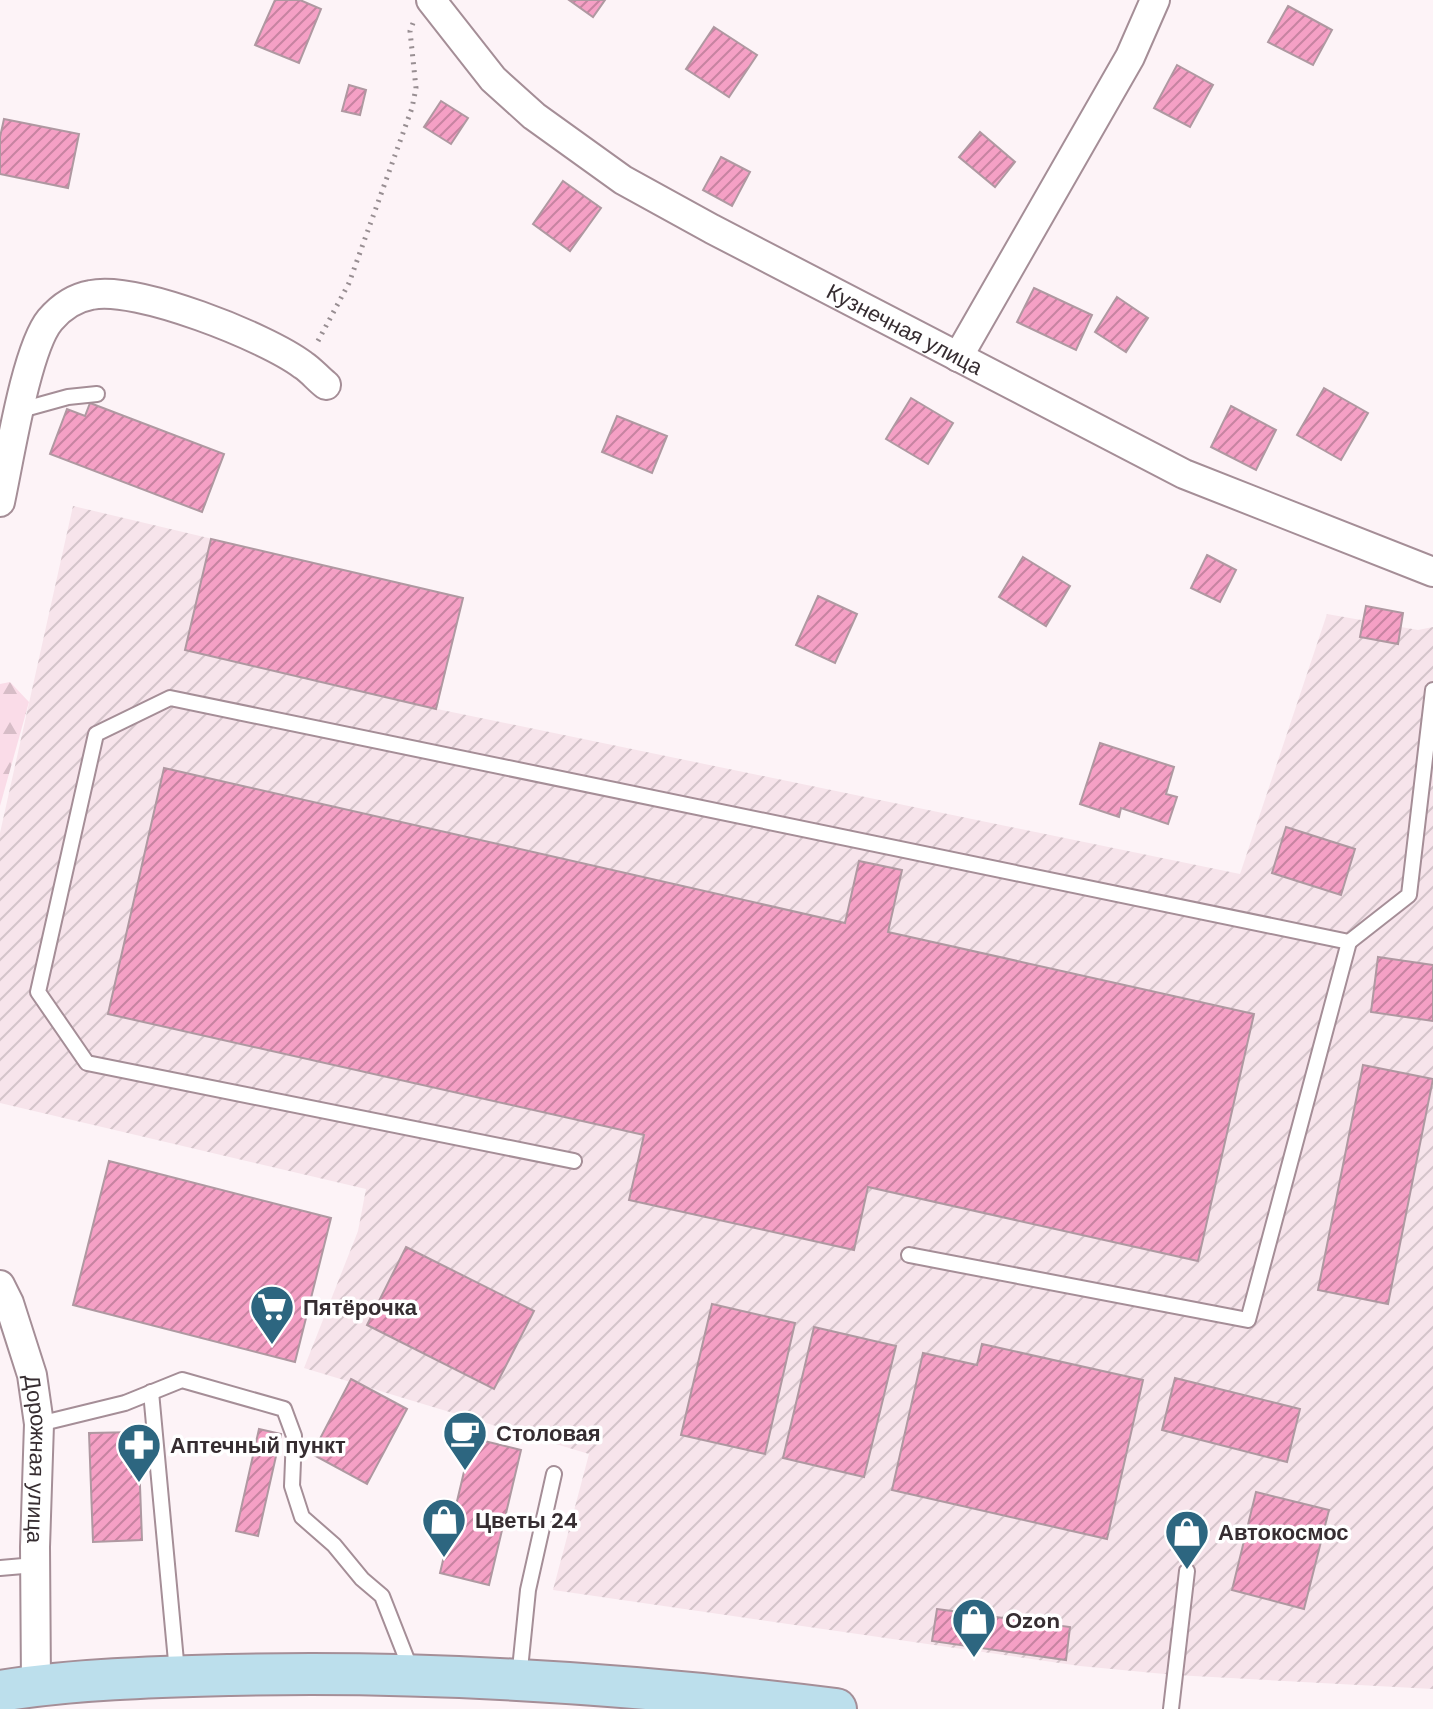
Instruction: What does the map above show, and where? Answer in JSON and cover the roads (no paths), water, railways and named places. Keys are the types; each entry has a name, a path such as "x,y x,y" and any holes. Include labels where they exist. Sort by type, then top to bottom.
{"main road":[{"path":"10,1694 178,1676 413,1674 519,1680 710,1702 836,1709"}],"street":[{"path":"958,357 1130,57 1155,0"},
{"name":"Кузнечная улица","path":"432,2 493,79 534,116 623,180 1184,474 1433,572"},
{"path":"0,502 32,359 48,323 66,304 90,295 111,293 137,298 210,320 267,343 304,365 326,385"},
{"name":"Дорожная улица","path":"0,1285 9,1303 32,1375 39,1424 35,1565 10,1694"}],"lane":[{"path":"21,410 68,397 97,394"},
{"path":"909,1255 1248,1320 1349,942 1409,895 1433,690"},
{"path":"574,1161 87,1063 38,992 96,734 170,698 1349,942"},
{"path":"39,1424 125,1403 182,1380 284,1409 294,1436 292,1486 302,1517 334,1545 362,1579 382,1596 413,1674"},
{"path":"151,1392 178,1676"},
{"path":"519,1680 528,1590 554,1474"},
{"path":"0,1568 35,1565"},
{"path":"1171,1709 1187,1571"}],"place":[{"name":"Пятёрочка","path":"272,1346"},
{"name":"Столовая","path":"465,1472"},
{"name":"Аптечный пункт","path":"139,1484"},
{"name":"Цветы 24","path":"444,1559"},
{"name":"Автокосмос","path":"1187,1571"},
{"name":"Ozon","path":"974,1659"}]}
